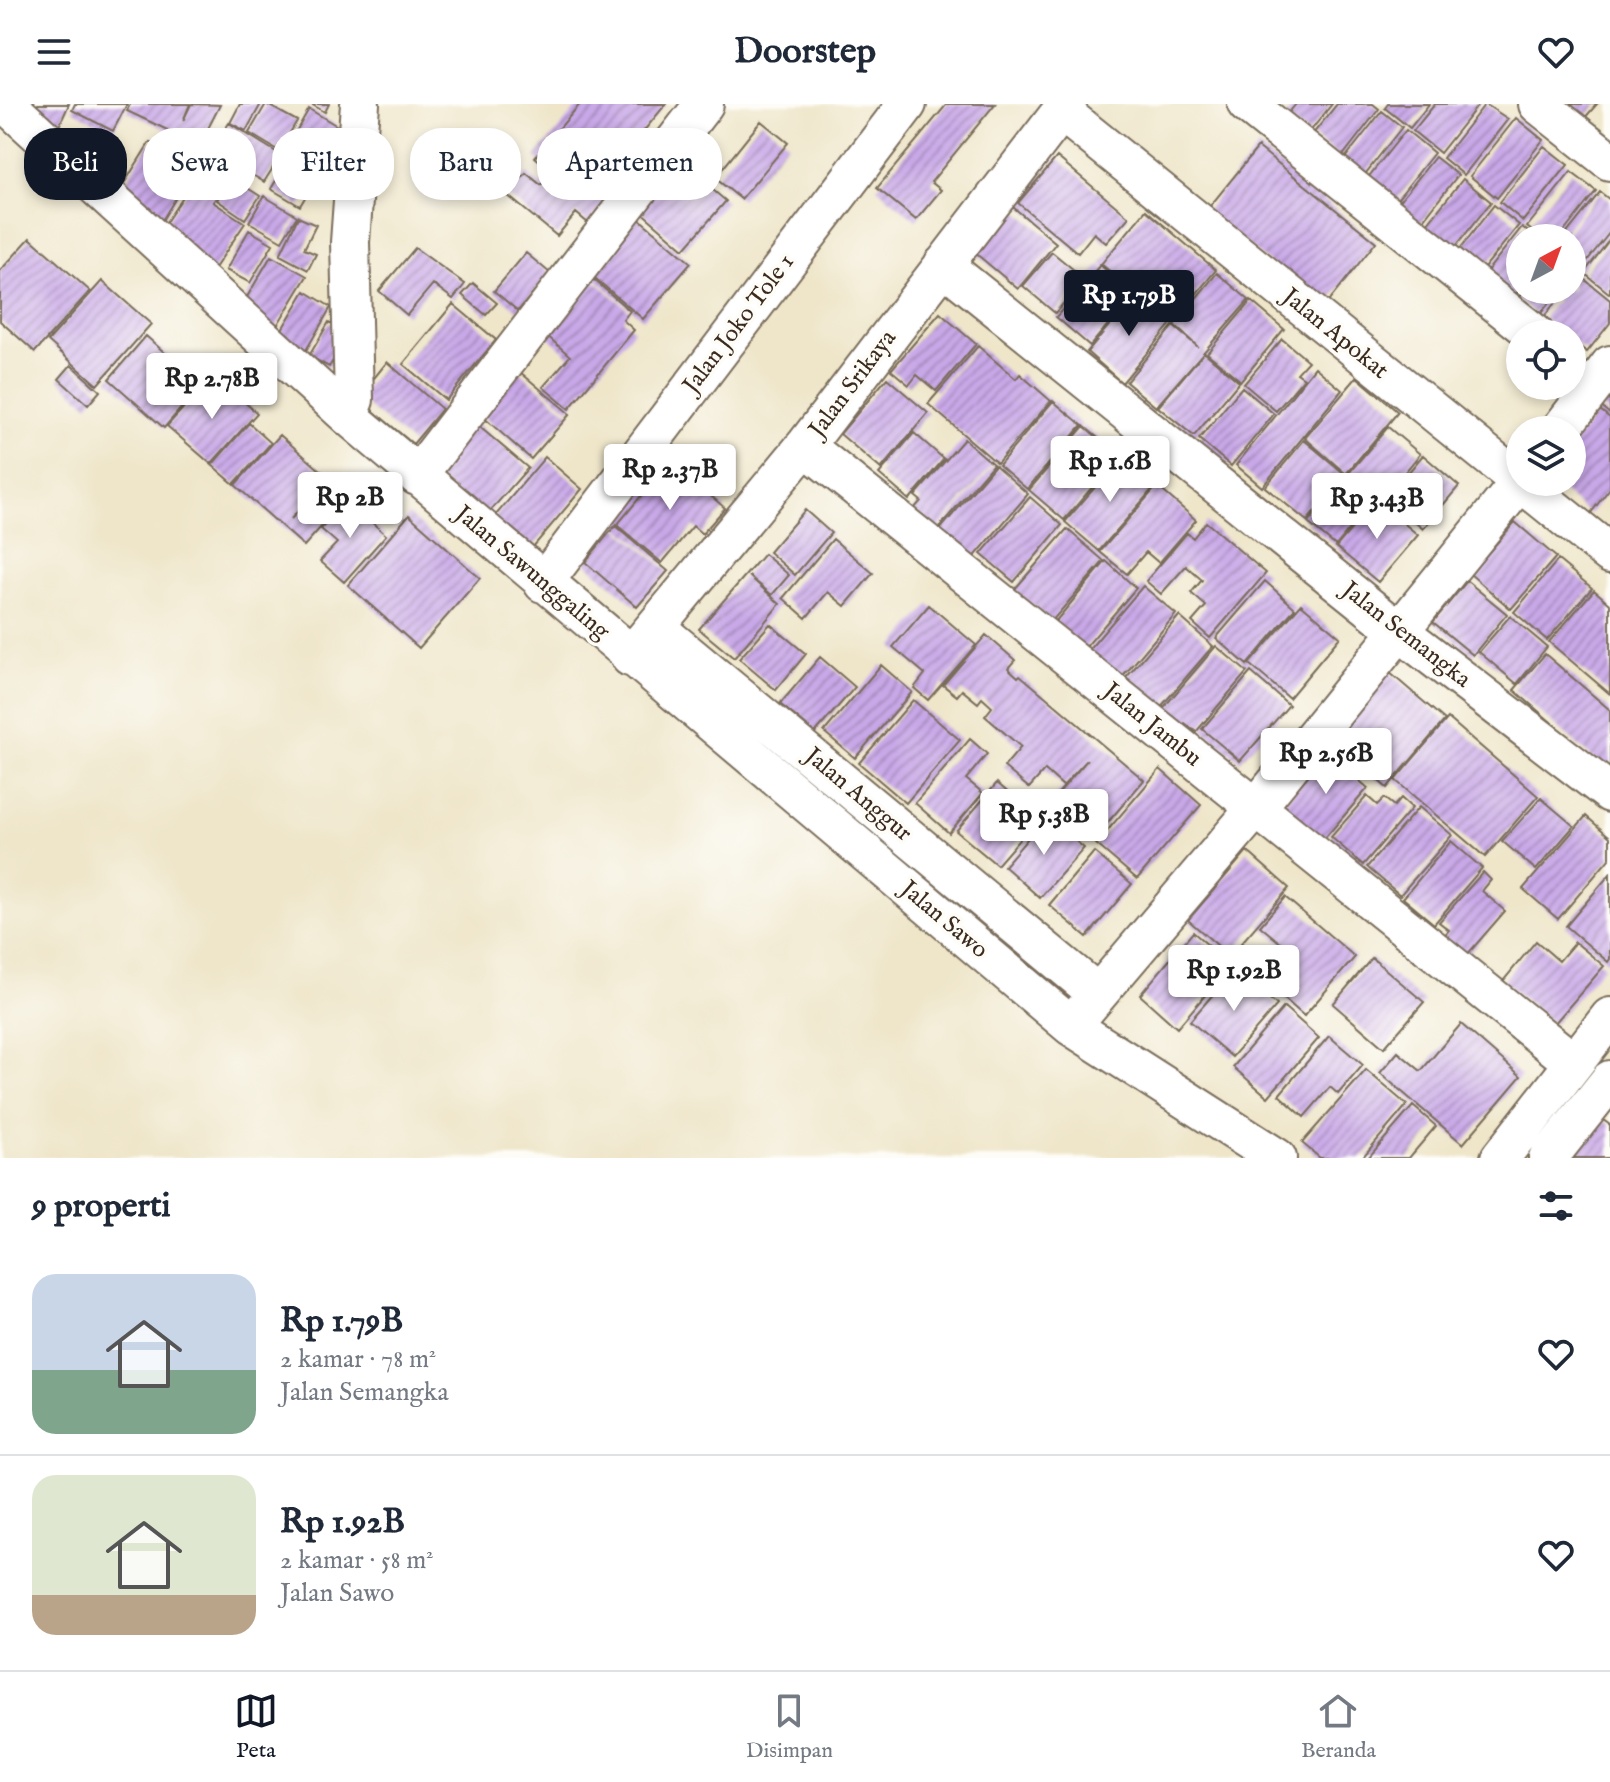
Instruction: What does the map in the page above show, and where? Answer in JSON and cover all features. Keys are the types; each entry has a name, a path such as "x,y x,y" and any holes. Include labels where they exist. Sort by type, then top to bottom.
{"street":[{"name":"Jalan Sawunggaling","path":"6,104 347,415 630,657"},
{"path":"347,415 354,400 350,242 360,104"},
{"path":"417,476 704,104"},
{"name":"Jalan Joko Tole 1","path":"543,583 907,104"},
{"path":"1247,104 1517,320"},
{"path":"1538,104 1607,152"},
{"name":"Jalan Srikaya","path":"630,657 805,446 1065,108"},
{"name":"Jalan Apokat","path":"1065,108 1506,471"},
{"name":"Jalan Semangka","path":"943,265 1399,631 1610,793"},
{"path":"1568,416 1593,371"},
{"name":"Jalan Jambu","path":"805,446 1574,1063"},
{"path":"1071,1026 1256,808 1509,496"},
{"name":"Jalan Apokat","path":"1536,496 1610,554"},
{"name":"Jalan Anggur","path":"655,627 1098,994"},
{"name":"Jalan Sawo","path":"630,657 1071,1026 1237,1148 1277,1158"},
{"path":"1500,1158 1610,1017"},
{"path":"1548,1158 1610,1080"}],"building":[{"path":"38,104 69,104 58,128 50,128 31,119"},
{"path":"75,104 127,104 115,128 107,128 72,110"},
{"path":"130,104 190,104 183,121 191,104 220,105 208,128 163,128 127,111"},
{"path":"240,104 261,104 248,128 230,123"},
{"path":"266,104 297,121 293,128 272,128 272,147 256,137 256,128 252,128"},
{"path":"311,104 329,104 325,112"},
{"path":"580,104 666,104 646,128 560,128"},
{"path":"947,104 995,104 931,182 941,190 916,220 877,188"},
{"path":"1296,104 1332,104 1308,134 1285,117"},
{"path":"1337,104 1373,104 1379,109 1341,158 1312,135"},
{"path":"1388,104 1429,104 1410,128 1385,108"},
{"path":"1435,104 1479,104 1440,153 1413,131"},
{"path":"1485,104 1508,119 1464,175 1443,158"},
{"path":"1564,104 1597,104 1583,120"},
{"path":"309,109 339,127 338,128 298,128"},
{"path":"1382,111 1402,127 1362,178 1342,162"},
{"path":"1516,118 1543,140 1497,198 1470,176"},
{"path":"761,121 788,143 741,199 722,184 722,169"},
{"path":"1406,130 1434,153 1394,203 1366,180"},
{"path":"256,140 272,149 272,169 264,182 256,177"},
{"path":"1544,146 1568,165 1523,221 1500,202"},
{"path":"1258,147 1376,242 1324,307 1206,211"},
{"path":"143,153 143,200 175,200 161,222 125,200 127,179"},
{"path":"1057,157 1129,217 1106,243 1094,233 1078,253 1018,203"},
{"path":"1435,157 1458,175 1420,224 1396,206"},
{"path":"1571,172 1596,191 1570,224 1529,224"},
{"path":"526,173 537,182 537,200 607,200 588,223 576,213 557,236 513,200 521,200 521,179"},
{"path":"1463,179 1491,202 1452,251 1424,228"},
{"path":"1600,192 1610,200 1610,232 1586,262 1586,224 1574,224"},
{"path":"256,193 260,196 245,219 217,200 256,200"},
{"path":"264,196 297,216 282,241 249,222"},
{"path":"722,198 726,201 684,249 640,211 649,200"},
{"path":"181,200 214,200 213,202 245,223 213,271 158,234"},
{"path":"290,200 304,200 300,206"},
{"path":"1494,205 1518,224 1506,224 1506,241 1480,273 1456,254"},
{"path":"1013,207 1056,243 1018,289 974,252"},
{"path":"1146,210 1216,270 1172,323 1101,264"},
{"path":"630,211 691,263 643,319 582,267"},
{"path":"298,217 316,225 304,249 316,254 308,270 280,255"},
{"path":"249,230 273,244 250,283 226,270"},
{"path":"30,238 90,291 35,352 0,321 0,271"},
{"path":"1610,239 1610,294 1586,275"},
{"path":"1506,247 1506,292 1484,275"},
{"path":"415,248 465,284 453,299 433,284 407,315 379,291"},
{"path":"1052,252 1085,279 1055,313 1023,286"},
{"path":"526,253 550,273 518,311 494,291"},
{"path":"271,256 307,276 275,329 240,309"},
{"path":"1100,265 1134,294 1090,346 1056,317"},
{"path":"1217,273 1249,300 1156,407 1126,382 1173,326 1198,347 1174,325"},
{"path":"593,279 630,311 623,320 634,330 569,409 543,387 570,356 545,334"},
{"path":"1586,280 1610,300 1610,323 1587,352 1586,320 1543,318 1554,304 1586,304"},
{"path":"102,281 151,324 97,385 48,341"},
{"path":"473,283 497,303 486,315 462,295"},
{"path":"305,291 331,307 305,352 278,336"},
{"path":"1135,294 1171,324 1122,383 1087,352"},
{"path":"1251,301 1284,329 1241,381 1207,353"},
{"path":"453,304 496,340 446,400 403,364"},
{"path":"1523,304 1548,304 1538,317"},
{"path":"940,313 976,344 936,391 917,375 909,385 891,370"},
{"path":"329,322 349,334 329,367 309,356"},
{"path":"146,336 201,385 164,428 109,379"},
{"path":"1282,339 1308,361 1297,373 1304,378 1276,411 1244,384"},
{"path":"978,346 1016,379 1020,374 1051,401 997,463 928,404"},
{"path":"1204,352 1239,382 1194,436 1158,407"},
{"path":"387,362 442,409 413,444 358,398"},
{"path":"71,365 100,391 88,405 59,379"},
{"path":"1315,367 1342,390 1262,487 1236,465"},
{"path":"520,372 570,414 531,459 482,416"},
{"path":"1357,377 1398,412 1346,474 1305,438"},
{"path":"217,378 257,413 211,464 167,426 198,392 202,396"},
{"path":"887,378 928,413 881,469 840,434"},
{"path":"1242,387 1274,414 1231,466 1199,439"},
{"path":"1610,392 1610,414 1599,405"},
{"path":"1053,401 1082,425 1027,489 999,465"},
{"path":"1600,410 1610,418 1610,488 1590,514 1568,496 1586,496 1586,428"},
{"path":"249,423 271,443 234,484 212,465"},
{"path":"475,423 528,468 484,518 431,473"},
{"path":"1084,426 1119,456 1064,520 1029,490"},
{"path":"1388,427 1420,454 1381,501 1348,474"},
{"path":"914,433 944,459 909,500 879,474"},
{"path":"280,435 328,477 291,519 326,482 346,499 304,546 235,485"},
{"path":"964,439 993,464 936,531 913,510 921,501 915,496"},
{"path":"1304,440 1346,475 1307,521 1265,487"},
{"path":"1423,455 1459,486 1423,529 1387,498"},
{"path":"1122,456 1156,485 1099,551 1065,522"},
{"path":"545,457 582,489 527,554 490,522"},
{"path":"670,461 725,508 702,534 693,526 662,563 617,525"},
{"path":"995,465 1028,494 971,561 938,532"},
{"path":"1347,476 1374,499 1336,546 1308,523"},
{"path":"1157,486 1196,520 1159,563 1146,552 1127,574 1100,552"},
{"path":"1030,497 1062,525 1014,582 981,554"},
{"path":"347,500 386,535 344,582 320,561 337,543 321,529"},
{"path":"1376,500 1418,535 1378,582 1336,547"},
{"path":"805,510 831,533 795,575 769,552"},
{"path":"409,515 480,578 419,648 348,585"},
{"path":"1206,522 1266,573 1210,638 1192,622 1206,606 1191,593 1202,580 1186,566 1161,594 1146,581 1187,533 1193,538"},
{"path":"1515,522 1556,557 1511,609 1470,574"},
{"path":"615,526 668,571 637,607 585,562"},
{"path":"1067,529 1104,561 1051,622 1014,590"},
{"path":"833,539 873,573 845,606 828,592 806,618 783,598"},
{"path":"764,554 789,575 772,595 749,576 780,604 734,658 699,629"},
{"path":"1558,560 1592,588 1547,640 1514,612"},
{"path":"1106,561 1136,588 1085,648 1055,622"},
{"path":"1265,581 1295,608 1247,665 1216,638"},
{"path":"1467,581 1507,614 1473,655 1433,622"},
{"path":"1143,586 1176,614 1120,680 1087,652"},
{"path":"1594,590 1610,604 1610,694 1549,642"},
{"path":"1301,604 1340,637 1289,698 1249,664"},
{"path":"929,605 976,645 928,700 914,688 925,674 893,647"},
{"path":"1179,616 1213,646 1159,709 1125,679"},
{"path":"1510,616 1547,647 1517,684 1479,652"},
{"path":"770,624 806,654 776,690 739,659"},
{"path":"986,635 1015,660 1008,668 1144,780 1091,842 1048,805 1088,759 1063,786 1045,770 1029,788 1004,767 1021,747 985,716 992,707 982,698 978,703 962,690 957,696 943,685"},
{"path":"1216,646 1247,672 1196,732 1185,723 1178,730 1159,713"},
{"path":"1545,654 1610,710 1610,773 1514,690"},
{"path":"820,657 855,687 815,733 780,704"},
{"path":"881,665 912,692 855,758 824,732"},
{"path":"1382,666 1445,720 1387,788 1324,734"},
{"path":"1251,672 1289,705 1240,761 1202,729"},
{"path":"913,700 960,740 906,803 859,763"},
{"path":"1448,718 1538,796 1485,857 1395,780"},
{"path":"970,739 987,754 966,779 983,793 949,833 915,803"},
{"path":"1327,753 1368,788 1324,839 1283,804"},
{"path":"1160,769 1201,805 1137,879 1096,844"},
{"path":"997,783 1038,818 997,865 956,831"},
{"path":"1367,796 1377,805 1384,798 1394,806 1401,798 1412,808 1363,865 1331,837"},
{"path":"1541,798 1574,826 1536,870 1502,841"},
{"path":"1419,807 1452,835 1400,895 1367,867"},
{"path":"1047,816 1084,848 1040,898 1004,866"},
{"path":"1586,816 1610,837 1610,858 1558,919 1523,889"},
{"path":"1451,841 1482,868 1434,924 1403,898"},
{"path":"1247,851 1289,888 1230,956 1188,920"},
{"path":"1094,852 1132,884 1087,937 1049,905"},
{"path":"1483,872 1491,880 1482,891 1505,911 1460,963 1438,943 1449,930 1439,922"},
{"path":"1610,874 1610,959 1608,962 1566,926"},
{"path":"1285,897 1355,957 1304,1016 1271,987 1288,967 1274,955 1283,945 1260,926"},
{"path":"1193,932 1231,965 1177,1028 1140,995"},
{"path":"1536,941 1559,961 1575,942 1604,966 1554,1024 1503,981"},
{"path":"1372,958 1424,1002 1384,1048 1333,1004"},
{"path":"1235,969 1277,1005 1232,1057 1190,1021"},
{"path":"1284,1007 1319,1038 1268,1097 1233,1067"},
{"path":"1461,1024 1521,1076 1463,1144 1380,1073 1398,1052 1421,1071"},
{"path":"1329,1036 1363,1065 1338,1094 1330,1087 1304,1117 1279,1095"},
{"path":"1366,1070 1407,1105 1362,1158 1320,1158 1302,1143"},
{"path":"1413,1106 1436,1126 1409,1158 1368,1158"},
{"path":"1599,1117 1610,1125 1610,1158 1571,1158"}]}
